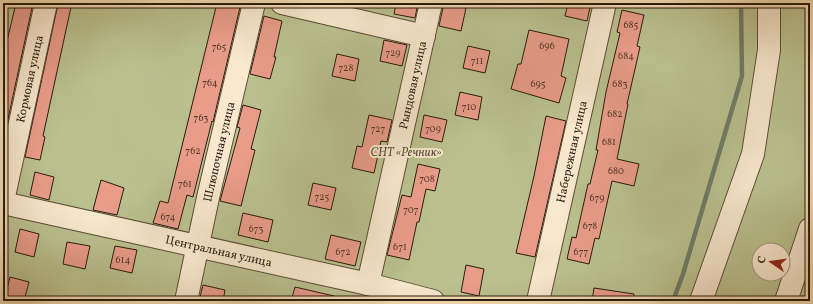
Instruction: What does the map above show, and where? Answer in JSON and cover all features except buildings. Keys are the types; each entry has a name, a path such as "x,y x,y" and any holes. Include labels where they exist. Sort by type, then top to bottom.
{"street":[{"name":"Кормовая улица","path":"3,202 46,3"},
{"name":"Шлюпочная улица","path":"186,301 210,186 254,3"},
{"path":"282,3 424,36"},
{"name":"Рындовая улица","path":"368,284 431,3"},
{"name":"Набережная улица","path":"538,301 605,3"},
{"path":"701,301 753,154 769,50 769,3"},
{"name":"Центральная улица","path":"3,202 368,284 395,297 433,301"},
{"path":"791,299 810,229"}],"green space":[{"name":"СНТ «Речник»","path":"3,3 810,3 810,301 3,301"}],"waterway":[{"path":"673,301 683,274 742,76 741,3"}]}
